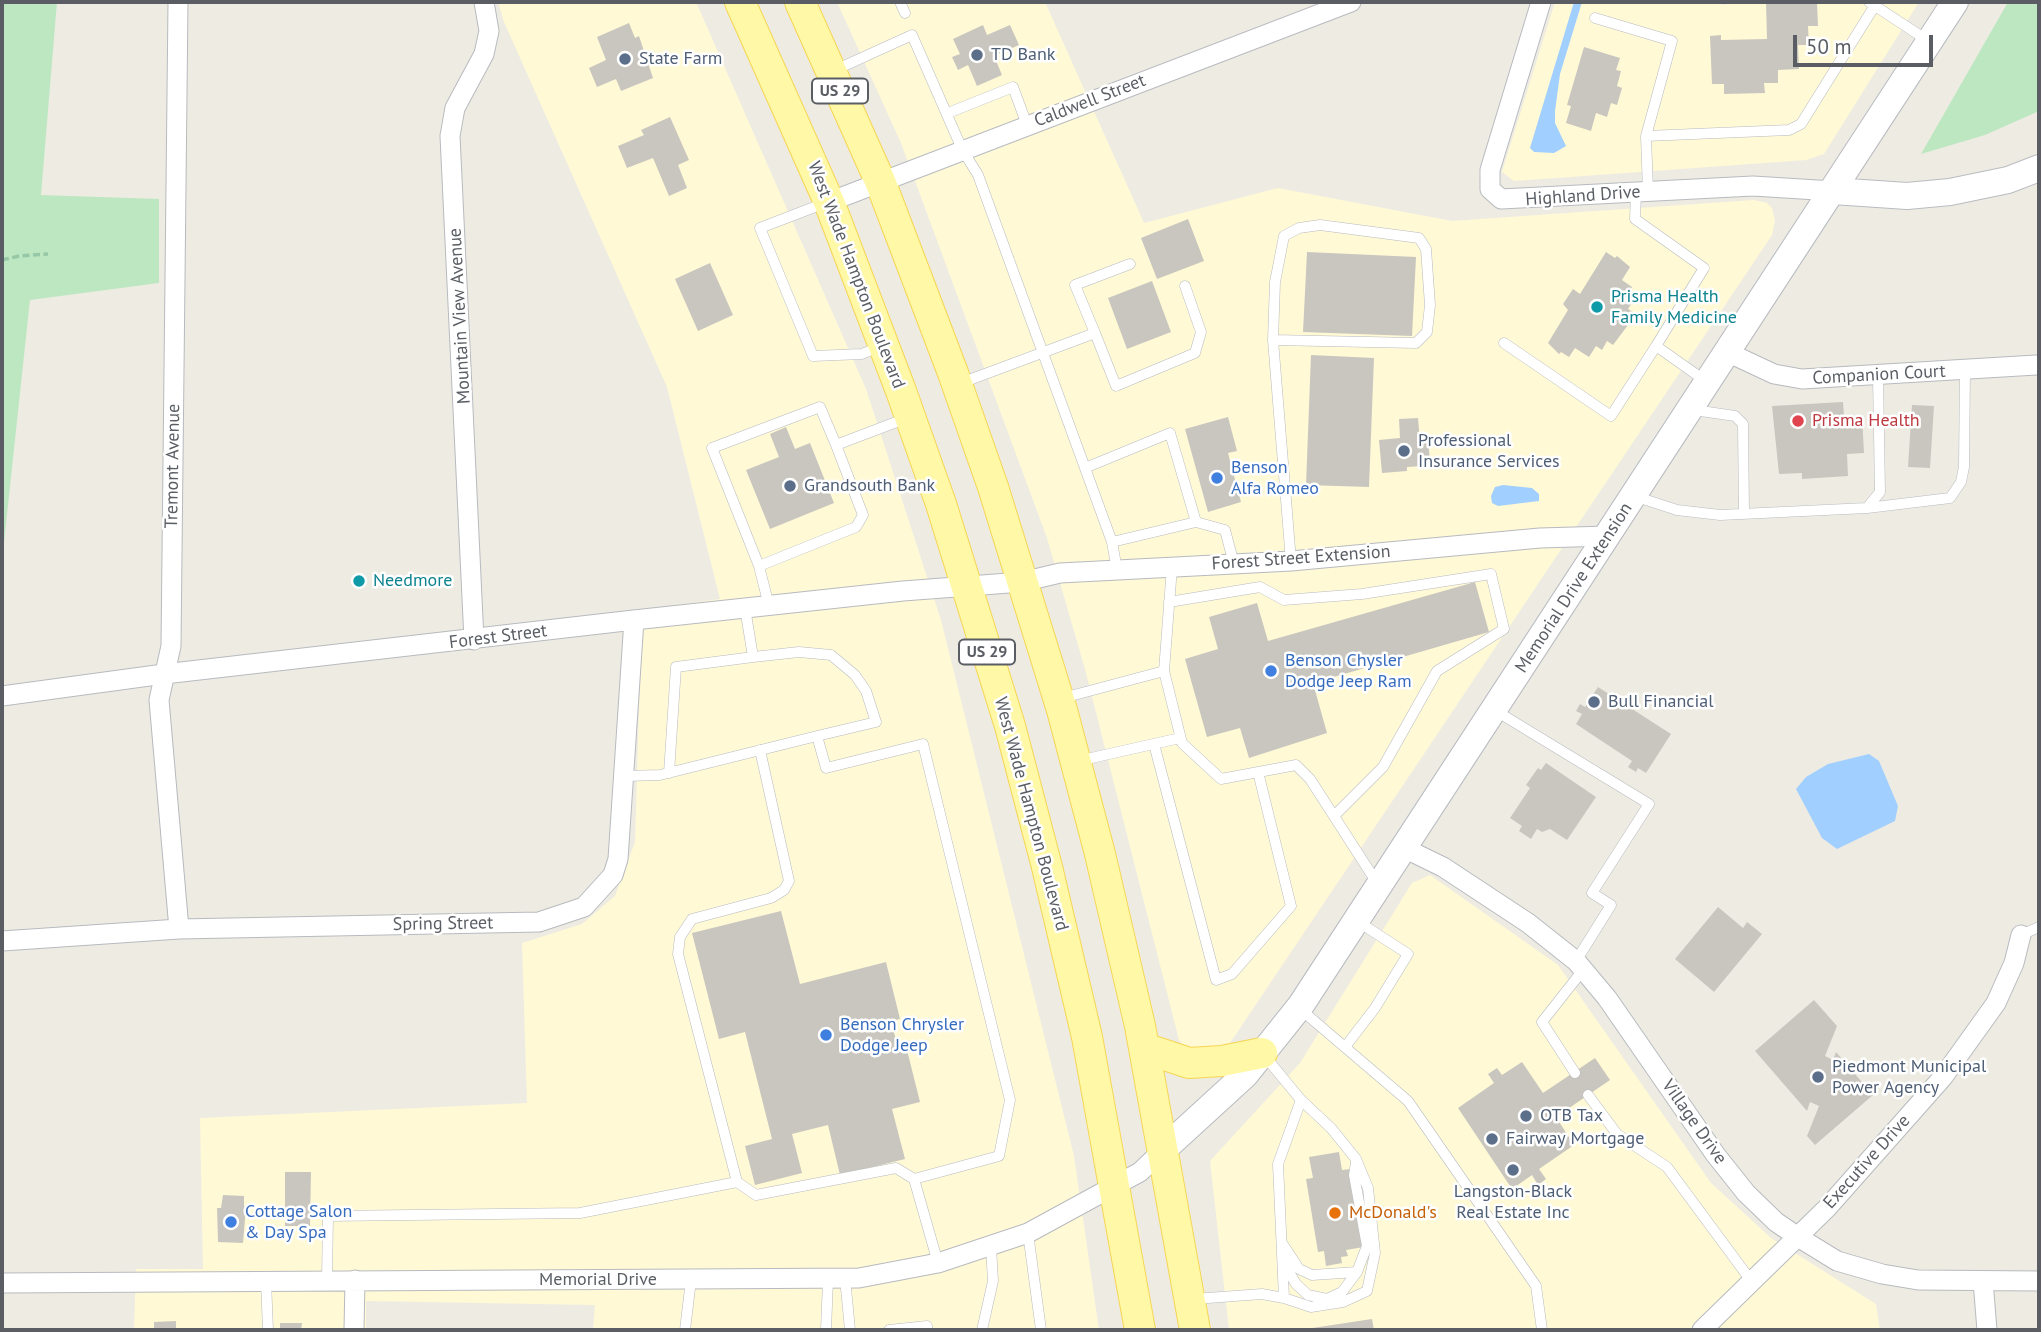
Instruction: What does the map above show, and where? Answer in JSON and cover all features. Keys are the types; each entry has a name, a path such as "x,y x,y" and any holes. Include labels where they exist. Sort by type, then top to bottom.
{"main road":[{"name":"West Wade Hampton Boulevard","path":"740,2 829,202 910,417 994,584 1059,699 1100,854 1144,1048 1195,1330"},
{"name":"West Wade Hampton Boulevard","path":"800,2 880,181 957,384 994,584 1010,726 1087,1037 1140,1330"},
{"path":"1144,1048 1189,1063 1222,1061 1262,1053"}],"street":[{"name":"Tremont Avenue","path":"178,2 171,646 159,700 179,929"},
{"name":"Mountain View Avenue","path":"474,640 450,136 455,108 484,54 489,32 484,2"},
{"name":"Caldwell Street","path":"829,202 1351,2"},
{"name":"Highland Drive","path":"1541,2 1490,170 1490,189 1501,199 1753,186 1833,191"},
{"name":"Memorial Drive Extension","path":"1163,1150 1245,1075 1298,1008 1955,2"},
{"path":"1833,191 1907,196 1950,192 2008,180 2039,168"},
{"name":"Companion Court","path":"1727,352 1774,374 1802,379 2038,365"},
{"name":"Forest Street Extension","path":"994,584 1060,573 1291,561 1540,538 1608,536"},
{"name":"Forest Street","path":"2,696 164,674 634,620 994,584"},
{"name":"Spring Street","path":"2,942 179,929 507,923 559,917 584,906 612,874 618,859 634,620"},
{"name":"Village Drive","path":"1404,848 1443,867 1528,923 1579,966 1607,999 1715,1154 1746,1193 1776,1222 1837,1261 1882,1275 1917,1280 2039,1281"},
{"name":"Executive Drive","path":"1702,1330 1798,1237 1959,1055 1996,1003 2014,963 2021,935"},
{"name":"Memorial Drive","path":"2,1283 836,1279 938,1263 1028,1233 1140,1172 1163,1150"},
{"path":"354,1330 355,1280"},
{"path":"1983,1281 1987,1330"}],"lane":[{"path":"900,2 905,13"},
{"path":"1646,136 1789,130 1801,124 1873,3 1930,42"},
{"path":"1504,343 1611,415 1704,268 1635,219 1642,192 1646,136 1672,41 1595,18"},
{"path":"831,72 912,35 962,149 978,175 1112,542 1117,570"},
{"path":"948,113 1013,87 1027,125"},
{"path":"829,202 760,228 813,356 862,354 884,345"},
{"path":"1273,340 1416,343 1427,332 1430,305 1426,249 1419,238 1320,225 1299,228 1284,236 1275,282 1273,340 1291,561"},
{"path":"1130,264 1075,285 1116,386 1195,353 1201,332 1185,286"},
{"path":"957,384 1094,333"},
{"path":"1656,346 1707,382"},
{"path":"1634,496 1677,510 1720,515 1867,508 1950,498 1955,494 1964,467 1965,370"},
{"path":"1867,508 1880,492 1878,376"},
{"path":"759,566 856,527 863,514 820,407 712,448 759,566 769,606"},
{"path":"1689,410 1735,416 1743,424 1744,514"},
{"path":"836,444 910,417"},
{"path":"1085,468 1170,433 1196,522"},
{"path":"1112,542 1196,522 1226,530 1234,564"},
{"path":"1172,567 1164,671 1182,743 1221,779 1296,765 1310,779 1379,886"},
{"path":"1169,602 1260,587 1284,600 1362,594 1491,574 1504,629 1437,671 1383,768 1334,816"},
{"path":"745,608 753,657"},
{"path":"625,776 669,773 876,722 866,691 855,675 831,656 815,652 676,667 669,773"},
{"path":"1059,699 1164,671"},
{"path":"1494,709 1649,804 1592,893 1611,905 1579,966 1542,1022 1575,1073"},
{"path":"817,736 826,768 923,744 1010,1100 999,1156 914,1179"},
{"path":"1076,762 1180,738"},
{"path":"1154,744 1216,980 1232,974 1291,906 1258,772"},
{"path":"760,750 789,881 784,890 771,898 692,919 680,937 678,954 737,1182 757,1195 896,1168 914,1179 938,1263"},
{"path":"1345,1047 1375,1008 1408,954 1356,920"},
{"path":"2021,935 2039,927"},
{"path":"1298,1008 1408,1101 1536,1286 1542,1330"},
{"path":"1190,1299 1262,1294 1311,1307 1343,1303 1367,1291 1375,1253 1368,1188 1356,1159 1262,1053"},
{"path":"1588,1095 1618,1134 1667,1167 1752,1283"},
{"path":"1284,1298 1278,1164 1301,1100"},
{"path":"1284,1263 1296,1284 1308,1295 1327,1299 1342,1292 1357,1272 1367,1246 1354,1175 1356,1159"},
{"path":"327,1280 328,1216 580,1213 737,1182"},
{"path":"1028,1233 1041,1330"},
{"path":"1282,1243 1299,1269 1312,1275 1357,1272"},
{"path":"982,1330 993,1281 991,1247"},
{"path":"826,1330 836,1279"},
{"path":"836,1279 850,1330"},
{"path":"685,1330 691,1280"},
{"path":"266,1281 268,1330"},
{"path":"889,1330 928,1326 927,1330"}],"path":[{"path":"2,260 48,254"}],"shaded area":[{"path":"498,2 696,2 866,389 941,620 1074,1156 1099,1330 593,1330 595,1305 366,1301 366,1330 134,1330 136,1269 203,1269 200,1118 527,1103 522,943 582,924 615,896 635,842 642,610 720,599 667,387 504,22"},
{"path":"837,2 1045,2 1144,223 1278,188 1452,221 1754,200 1767,203 1772,208 1775,221 1772,235 1228,1046 1188,1051 1179,1040 1085,669 1047,538 901,143"},
{"path":"1555,2 1712,2 1726,5 1728,2 1919,2 1824,154 1806,160 1514,181 1502,172"},
{"path":"1430,875 1558,965 1711,1183 1771,1238 1876,1304 1880,1330 1229,1330 1210,1161 1300,1063 1412,883"}],"green space":[{"path":"2,2 57,2 41,195 159,199 159,283 30,300 2,561"},
{"path":"2008,2 2039,2 2039,111 1985,135 1921,154"}],"water":[{"path":"1574,2 1582,2 1560,74 1555,111 1555,123 1566,146 1554,153 1534,152 1530,148"},
{"path":"1503,485 1532,488 1539,494 1539,501 1498,506 1492,503 1491,496 1495,487"},
{"path":"1869,754 1879,761 1898,806 1895,821 1837,849 1822,838 1796,789 1806,777 1828,764"}],"building":[{"path":"1766,2 1817,2 1818,26 1808,26 1809,45 1798,45 1799,69 1778,70 1778,83 1764,83 1765,93 1724,94 1724,84 1712,84 1710,36 1721,35 1721,40 1767,39"},
{"path":"629,23 635,38 639,36 653,78 621,91 616,79 597,87 589,68 606,60 597,37"},
{"name":"TD Bank","path":"983,25 987,35 1010,25 1019,45 994,56 1002,75 977,86 968,65 958,70 952,57 960,54 953,39"},
{"path":"1584,47 1620,58 1616,70 1621,71 1617,86 1622,88 1617,105 1611,103 1607,117 1596,113 1591,131 1566,123 1571,106 1567,105"},
{"path":"670,117 689,160 678,165 687,188 669,196 653,158 627,168 618,146 644,135 641,130"},
{"path":"1188,219 1204,261 1157,279 1141,238"},
{"path":"1307,252 1416,257 1412,336 1303,332"},
{"name":"Prisma Health Family Medicine","path":"1606,252 1615,258 1617,256 1630,267 1622,280 1632,287 1626,296 1633,301 1628,309 1633,312 1628,319 1631,321 1613,345 1607,341 1602,350 1596,346 1589,357 1575,348 1569,357 1561,352 1559,354 1548,343 1568,310 1563,304 1573,289 1580,294"},
{"path":"710,263 733,315 698,331 675,279"},
{"path":"1152,281 1171,332 1127,349 1108,298"},
{"path":"1311,355 1374,358 1369,487 1306,485"},
{"path":"1843,402 1844,416 1862,415 1864,453 1847,454 1848,476 1802,479 1802,473 1779,474 1772,406"},
{"path":"1912,405 1934,406 1930,468 1908,467"},
{"name":"Benson Alfa Romeo","path":"1228,417 1237,451 1228,453 1241,502 1208,512 1185,429"},
{"name":"Professional Insurance Services","path":"1418,418 1420,442 1428,442 1430,459 1423,460 1423,466 1407,467 1407,471 1382,473 1379,440 1400,438 1399,419"},
{"name":"Grandsouth Bank","path":"786,427 795,449 810,443 834,503 770,529 746,470 779,457 770,434"},
{"name":"Benson Chysler Dodge Jeep Ram","path":"1475,582 1489,632 1313,683 1327,733 1249,758 1240,728 1207,737 1185,659 1218,649 1209,617 1257,603 1268,641"},
{"path":"1598,687 1671,734 1646,773 1638,768 1636,772 1628,767 1632,761 1576,724 1582,714 1576,711 1580,704 1585,707"},
{"path":"1546,763 1596,797 1567,840 1550,829 1542,832 1537,829 1531,839 1519,831 1522,826 1510,818 1530,788 1526,785 1538,768 1541,770"},
{"path":"1718,907 1743,928 1747,922 1762,934 1714,992 1675,959"},
{"path":"781,911 800,984 886,962 900,1019 891,1021 897,1044 905,1042 920,1102 892,1109 905,1159 840,1175 828,1125 792,1134 802,1173 755,1185 745,1146 772,1139 745,1032 719,1039 692,933"},
{"name":"Piedmont Municipal Power Agency","path":"1814,1000 1837,1026 1825,1056 1833,1060 1836,1052 1873,1095 1815,1145 1807,1136 1819,1106 1810,1102 1807,1111 1755,1051"},
{"path":"1595,1058 1610,1080 1556,1117 1574,1145 1539,1169 1546,1179 1538,1185 1532,1175 1512,1189 1458,1108 1494,1083 1488,1074 1497,1068 1502,1075 1522,1062 1543,1093"},
{"name":"McDonald's","path":"1339,1152 1342,1170 1351,1169 1364,1247 1346,1250 1348,1256 1341,1257 1342,1263 1326,1266 1324,1251 1318,1252 1306,1179 1313,1178 1309,1157"},
{"path":"285,1172 311,1172 310,1226 285,1226"},
{"name":"Cottage Salon & Day Spa","path":"223,1195 244,1196 246,1207 243,1243 218,1242 217,1208 221,1208"},
{"path":"1372,1319 1374,1330 1306,1330 1306,1329"},
{"path":"176,1321 176,1330 154,1330 154,1322"},
{"path":"280,1323 302,1323 301,1330 280,1330"}],"place":[{"name":"TD Bank","path":"977,55"},
{"name":"State Farm","path":"625,59"},
{"name":"Prisma Health Family Medicine","path":"1597,307"},
{"name":"Prisma Health","path":"1798,421"},
{"name":"Professional Insurance Services","path":"1404,451"},
{"name":"Benson Alfa Romeo","path":"1217,478"},
{"name":"Grandsouth Bank","path":"790,486"},
{"name":"Needmore","path":"359,581"},
{"name":"Benson Chysler Dodge Jeep Ram","path":"1271,671"},
{"name":"Bull Financial","path":"1594,702"},
{"name":"Benson Chrysler Dodge Jeep","path":"826,1035"},
{"name":"Piedmont Municipal Power Agency","path":"1818,1077"},
{"name":"OTB Tax","path":"1526,1116"},
{"name":"Fairway Mortgage","path":"1492,1139"},
{"name":"Langston-Black Real Estate Inc","path":"1513,1170"},
{"name":"McDonald's","path":"1335,1213"},
{"name":"Cottage Salon & Day Spa","path":"231,1222"}]}
